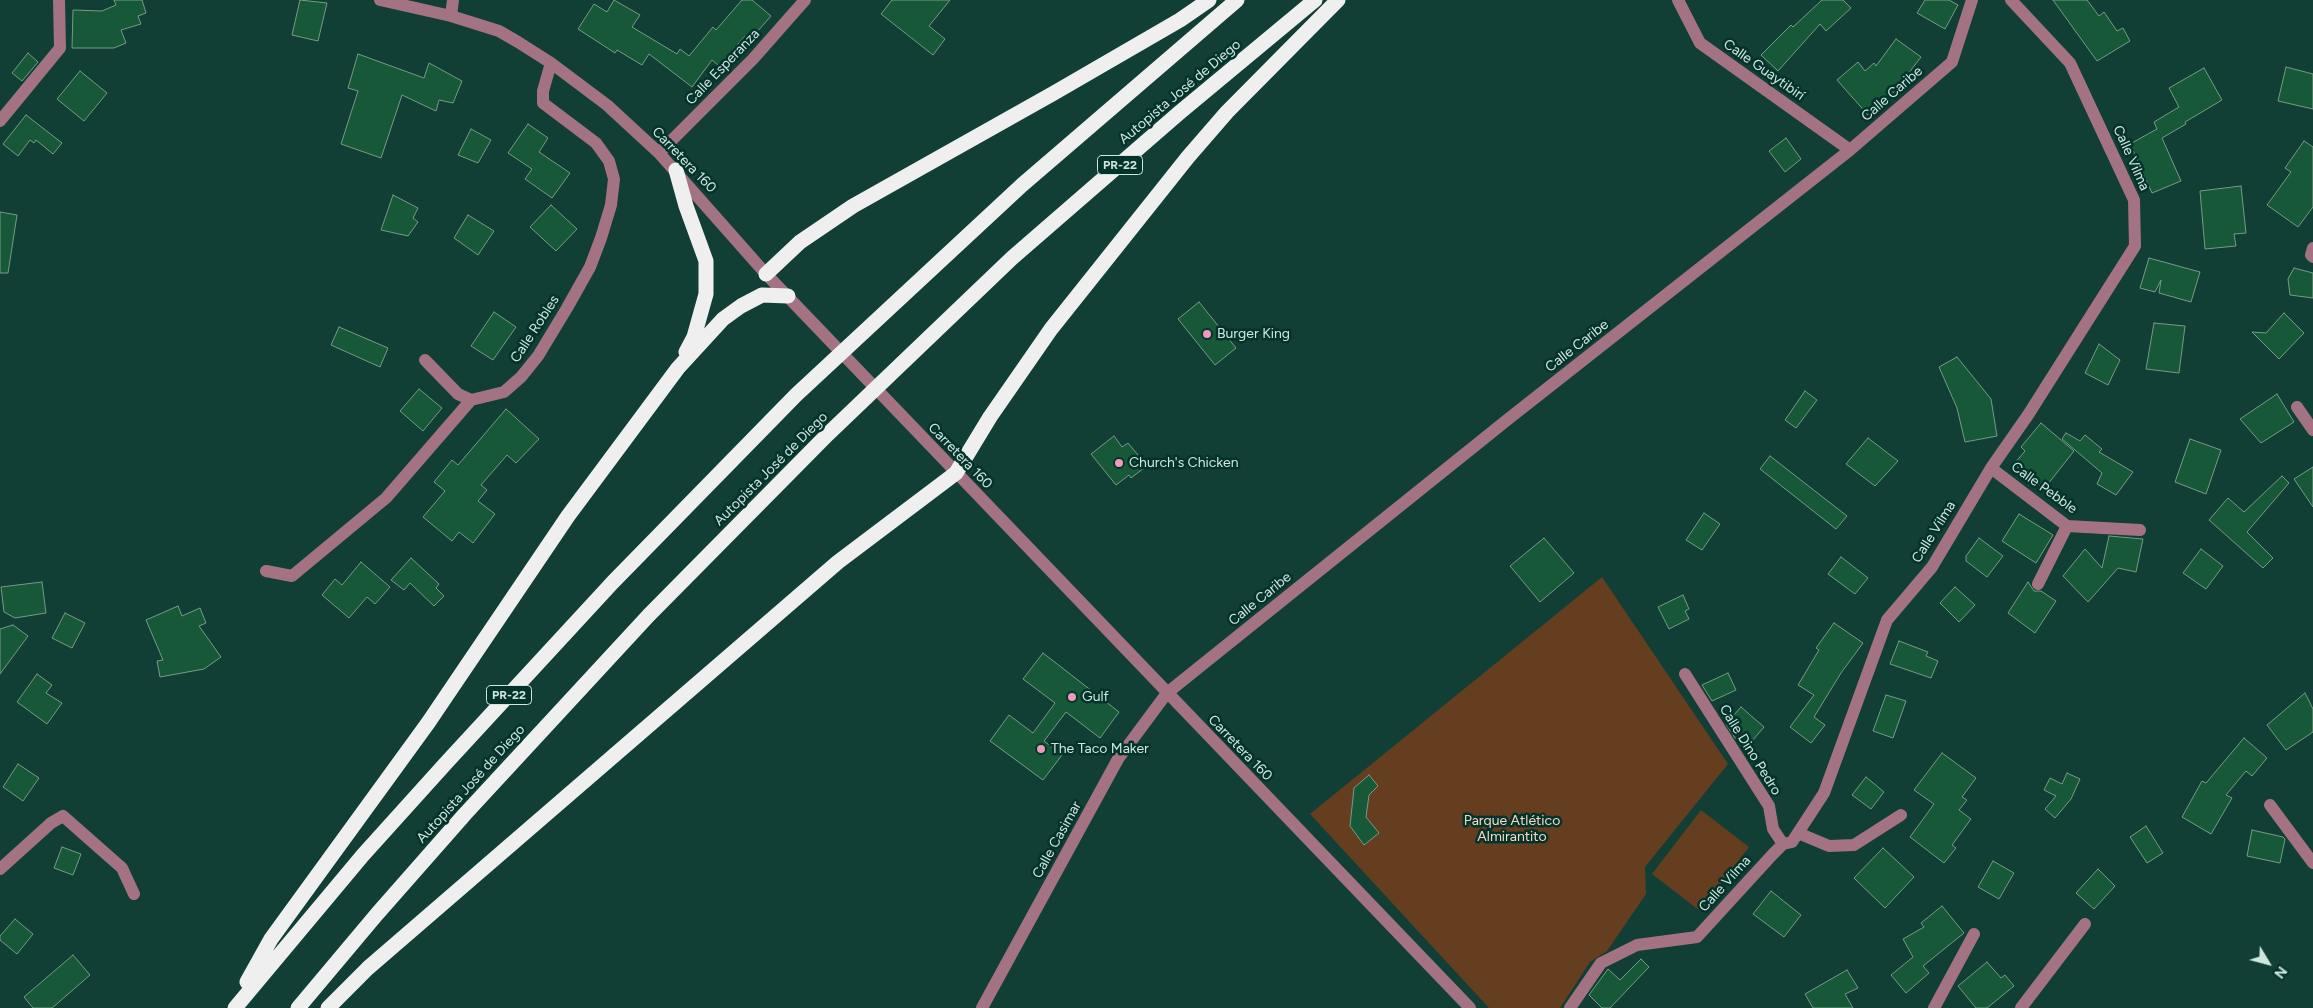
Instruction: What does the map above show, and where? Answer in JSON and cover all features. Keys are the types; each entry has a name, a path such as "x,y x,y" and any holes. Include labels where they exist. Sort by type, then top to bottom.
{"highway":[{"path":"766,274 800,242 853,206 1054,93 1180,20 1209,0"},
{"name":"PR-22","path":"234,1008 364,855 460,748 613,582 796,394 1022,185 1237,0"},
{"name":"Autopista José de Diego","path":"298,1008 377,914 478,800 648,615 828,434 929,335 1026,246 1315,0"},
{"path":"328,1008 376,961 838,562 956,473 990,418 1051,329 1182,165 1227,112 1338,0"},
{"path":"676,170 686,206 706,261 707,280 706,294 699,319 678,368"},
{"path":"234,1008 271,939 428,723 568,516 678,368 723,319 741,306 762,296 788,296"}],"street":[{"path":"0,121 60,48 59,0"},
{"name":"Carretera 160","path":"380,0 451,16 499,32 551,63 607,105 659,153 766,274 1470,1008"},
{"path":"451,16 453,0"},
{"name":"Calle Esperanza","path":"659,153 753,59 805,0"},
{"name":"Calle Guaytibirí","path":"1678,0 1700,43 1850,150"},
{"name":"Calle Caribe","path":"1167,693 1514,415 1850,150 1952,62 1972,0"},
{"name":"Calle Vilma","path":"1570,1008 1601,963 1637,945 1697,936 1783,844 1792,842 1824,793 1887,620 1932,566 1991,468 2028,415 2135,246 2134,200 2070,62 2011,0"},
{"name":"Calle Robles","path":"471,400 504,392 521,377 538,356 590,267 610,205 614,179 609,161 596,143 544,103 543,91 551,63"},
{"path":"2313,248 2311,255 2313,257"},
{"path":"266,571 292,576 331,545 386,498 471,400 458,394 426,360"},
{"path":"2297,407 2313,430"},
{"name":"Calle Pebble","path":"1991,468 2067,526 2140,530"},
{"path":"2038,584 2067,526"},
{"name":"Calle Dino Pedro","path":"1685,674 1768,806 1774,829 1783,844"},
{"name":"Calle Casimar","path":"982,1008 1118,759 1167,693"},
{"path":"2270,805 2313,862"},
{"path":"1798,833 1829,846 1854,845 1901,815"},
{"path":"0,869 51,823 63,816 122,868 134,894"},
{"path":"2021,1008 2084,924"},
{"path":"1934,1008 1974,934"}],"green space":[{"name":"Parque Atlético Almirantito","path":"1602,577 1728,764 1645,867 1646,894 1607,951 1590,962 1560,1008 1489,1008 1310,814"},
{"path":"1701,810 1749,847 1700,911 1652,874"}],"building":[{"path":"114,0 142,0 146,13 138,16 141,24 121,30 126,43 114,48 72,48 73,10 102,11 116,5"},
{"path":"300,0 327,3 318,41 292,35"},
{"path":"614,0 640,15 632,27 677,54 680,49 689,56 713,27 716,30 742,0 752,0 771,16 750,40 745,36 719,66 712,60 692,87 649,54 642,65 617,50 615,53 578,29 594,4 607,12"},
{"path":"892,0 950,0 929,26 945,39 933,55 881,14"},
{"path":"1822,0 1843,0 1851,8 1826,31 1820,24 1778,71 1761,55 1791,25 1793,27"},
{"path":"1925,0 1949,0 1958,5 1945,29 1917,13"},
{"path":"2053,0 2087,0 2099,16 2104,12 2117,31 2123,28 2130,41 2097,61"},
{"path":"1896,39 1921,57 1895,91 1868,115 1837,80 1858,62 1865,71 1874,63 1876,66"},
{"path":"28,53 38,62 22,81 12,73"},
{"path":"358,54 424,78 429,63 462,81 453,103 439,100 436,111 402,95 381,158 341,144 358,91 348,88"},
{"path":"2286,67 2313,74 2313,109 2278,101"},
{"path":"2204,68 2222,100 2162,138 2181,181 2152,193 2130,144 2157,129 2154,122 2179,107 2169,88"},
{"path":"80,71 107,93 84,121 57,99"},
{"path":"26,115 62,143 53,154 36,140 34,143 30,140 18,156 3,144"},
{"path":"528,124 548,138 539,152 570,173 552,198 525,179 532,169 508,153"},
{"path":"471,129 491,140 478,163 458,155"},
{"path":"1786,138 1801,159 1785,172 1769,151"},
{"path":"2304,141 2313,147 2313,207 2298,227 2267,205 2291,172 2285,168"},
{"path":"2241,186 2246,233 2234,234 2236,246 2205,249 2200,191"},
{"path":"393,195 418,208 413,218 418,222 408,236 381,230"},
{"path":"551,205 577,229 556,251 530,227"},
{"path":"0,212 17,215 8,273 0,273"},
{"path":"468,215 494,231 478,255 454,238"},
{"path":"2149,258 2200,272 2191,302 2159,293 2161,280 2155,292 2140,288"},
{"path":"2294,268 2313,273 2313,298 2290,295 2288,279"},
{"name":"Burger King","path":"1199,302 1236,348 1215,365 1178,319"},
{"path":"494,312 516,327 493,360 471,346"},
{"path":"2284,313 2304,333 2279,359 2252,332 2266,333"},
{"path":"2154,323 2185,326 2179,373 2146,369"},
{"path":"339,327 388,348 380,367 331,345"},
{"path":"2099,344 2120,360 2108,385 2085,373"},
{"path":"1957,357 1991,399 1997,436 1965,442 1957,408 1939,367"},
{"path":"419,389 442,408 423,431 400,411"},
{"path":"1805,391 1817,400 1796,428 1785,420"},
{"path":"2277,394 2294,422 2261,443 2240,419"},
{"path":"506,409 539,439 516,463 507,455 481,485 487,490 478,501 495,514 473,543 459,532 452,541 423,517 445,491 434,482 452,460 458,465"},
{"path":"2041,423 2074,451 2044,489 2014,464 2025,451 2021,447"},
{"path":"2066,433 2080,441 2085,435 2102,449 2099,452 2133,472 2116,495 2097,484 2102,473 2062,439"},
{"name":"Church's Chicken","path":"1114,436 1122,447 1128,443 1138,455 1134,457 1144,468 1131,478 1129,475 1116,485 1091,454"},
{"path":"1868,438 1898,461 1875,486 1846,464"},
{"path":"2190,439 2221,450 2206,494 2175,482"},
{"path":"1770,456 1847,516 1836,529 1760,469"},
{"path":"2313,467 2313,507 2294,479"},
{"path":"2282,476 2289,483 2247,532 2273,558 2263,568 2209,520 2228,498 2244,512"},
{"path":"1704,513 1720,524 1702,550 1686,540"},
{"path":"2019,514 2053,535 2036,563 2002,541"},
{"path":"2109,536 2143,539 2136,572 2118,568 2088,602 2063,576 2085,549 2102,568"},
{"path":"1544,538 1574,573 1540,602 1510,566"},
{"path":"1979,538 2003,556 1987,577 1966,561 1966,556"},
{"path":"2201,549 2223,566 2206,589 2183,573"},
{"path":"1841,557 1868,578 1855,594 1828,574"},
{"path":"411,558 439,584 436,588 444,596 434,606 410,583 404,590 391,580"},
{"path":"361,562 390,587 375,604 367,597 349,618 322,595 335,579 342,585"},
{"path":"42,582 46,613 15,618 4,612 1,587"},
{"path":"2028,582 2034,591 2041,591 2056,601 2035,633 2008,613"},
{"path":"1955,587 1975,605 1959,622 1940,603"},
{"path":"1683,595 1689,609 1685,611 1689,619 1669,629 1658,607"},
{"path":"178,606 182,616 200,608 206,623 199,626 221,657 204,669 160,677 157,661 163,660 146,620"},
{"path":"65,613 85,623 72,648 52,638"},
{"path":"1834,623 1863,643 1841,673 1814,717 1825,725 1811,743 1790,727 1814,695 1798,685 1819,650 1816,648"},
{"path":"13,625 28,636 0,674 0,629"},
{"path":"1899,641 1928,652 1926,656 1938,661 1931,678 1890,664"},
{"path":"1043,653 1119,712 1100,738 1066,712 1044,741 1062,755 1043,780 990,741 1009,715 1033,733 1055,703 1023,679"},
{"path":"1728,673 1736,690 1712,701 1702,685"},
{"path":"37,674 52,685 46,693 62,703 47,724 17,702"},
{"path":"2305,693 2313,709 2313,732 2286,750 2267,725"},
{"path":"1886,695 1906,701 1893,738 1873,731"},
{"path":"1741,707 1764,727 1747,747 1735,738 1726,724"},
{"path":"2244,738 2267,758 2252,776 2246,771 2226,795 2232,798 2211,834 2182,817 2202,781 2206,783"},
{"path":"1942,753 1976,778 1962,797 1967,800 1959,810 1971,819 1952,845 1956,848 1944,863 1910,837 1934,804 1914,790"},
{"path":"18,764 39,778 23,801 3,787"},
{"path":"2067,773 2080,779 2071,799 2055,818 2045,809 2056,796 2044,790 2050,778 2062,784"},
{"path":"1369,775 1378,786 1369,795 1366,817 1379,833 1364,845 1350,826 1354,788"},
{"path":"1866,777 1884,792 1871,809 1852,795"},
{"path":"2146,826 2163,853 2147,863 2130,837"},
{"path":"2252,830 2285,839 2280,863 2247,856"},
{"path":"62,847 81,854 73,875 54,868"},
{"path":"1883,848 1914,877 1885,908 1854,878"},
{"path":"1993,861 2014,873 1999,899 1978,887"},
{"path":"2098,869 2115,886 2094,909 2076,893"},
{"path":"1771,891 1801,915 1784,937 1753,914"},
{"path":"1942,906 1964,933 1923,966 1929,973 1906,993 1891,975 1913,957 1903,939 1924,927 1921,923"},
{"path":"15,919 33,934 17,954 0,940 0,936"},
{"path":"73,955 90,975 52,1008 33,1008 24,997"},
{"path":"1641,959 1649,967 1610,1008 1602,1008 1589,995 1608,969 1620,980"},
{"path":"1987,962 2001,978 2005,975 2014,986 1987,1008 1976,1008 1958,986"},
{"path":"1847,970 1858,988 1845,994 1853,1008 1813,1008 1805,994"}],"place":[{"name":"Burger King","path":"1207,334"},
{"name":"Church's Chicken","path":"1119,463"},
{"name":"Gulf","path":"1072,697"},
{"name":"The Taco Maker","path":"1041,749"}]}
